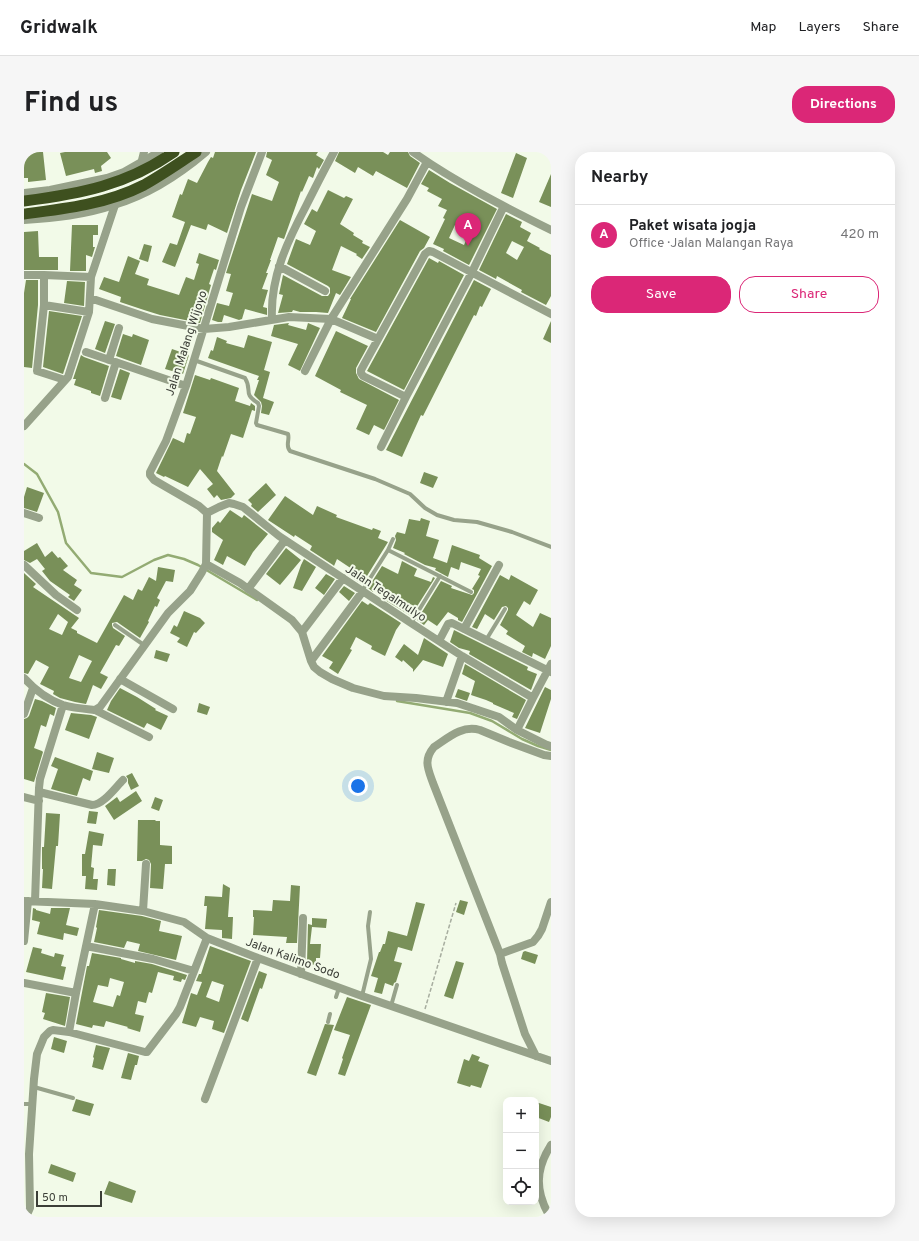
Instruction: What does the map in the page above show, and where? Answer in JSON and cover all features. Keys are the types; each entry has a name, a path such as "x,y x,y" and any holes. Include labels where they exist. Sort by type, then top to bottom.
{"highway":[{"path":"24,201 59,197 112,184 159,163 174,152"},
{"path":"24,214 65,209 107,199 124,193 142,186 158,177 196,152"}],"street":[{"path":"140,164 144,152"},
{"path":"24,193 50,190 107,178 140,164 159,152"},
{"path":"24,220 68,216 115,205 152,189 173,177 206,152"},
{"name":"Jalan Malang Wijoyo","path":"207,513 199,506 158,483 150,476 151,468 166,440 186,386 241,206 262,152"},
{"path":"272,319 272,294 279,266 290,236 334,152"},
{"path":"413,152 427,162 504,206 551,230"},
{"path":"305,371 331,319 407,199 427,162"},
{"path":"24,426 68,377 88,312 91,277 115,205"},
{"path":"381,447 472,272 504,206"},
{"path":"406,397 363,376 361,373 378,339 429,251 551,314"},
{"path":"279,266 325,291"},
{"path":"24,275 91,277"},
{"path":"44,275 44,305 37,371 62,383"},
{"path":"90,298 152,319 204,329 241,325 289,316 331,319 378,339"},
{"path":"44,305 88,312"},
{"path":"105,398 119,328"},
{"path":"86,352 186,386"},
{"name":"Jalan Tegalmulyo","path":"207,513 219,506 229,504 243,507 285,540 362,591 462,656 533,698"},
{"path":"24,513 39,518"},
{"path":"95,710 100,707 168,613 190,591 204,568 207,513"},
{"path":"248,589 285,540"},
{"path":"24,565 56,595 77,610"},
{"path":"464,629 499,565"},
{"path":"204,568 248,589 292,620 302,632 314,667 332,679 369,693 384,696 457,703 499,717 517,730 551,746"},
{"path":"302,632 343,578"},
{"path":"311,661 362,591"},
{"path":"439,641 450,622 550,669 517,730"},
{"path":"446,702 462,656"},
{"path":"24,678 33,688 63,705 95,710 149,737"},
{"path":"120,679 173,709"},
{"path":"24,714 33,688"},
{"path":"24,941 40,779 63,705"},
{"path":"536,1056 525,1034 500,954 433,783 427,762 434,747 459,731 473,728 551,756"},
{"path":"39,790 92,805 97,805 123,780"},
{"path":"24,797 39,801"},
{"path":"143,911 146,864"},
{"name":"Jalan Kalimo Sodo","path":"29,901 95,904 143,911 184,922 207,938 258,958 362,996 551,1061"},
{"path":"500,954 532,942 538,936 542,929 551,902"},
{"path":"69,1032 95,904"},
{"path":"301,974 303,918"},
{"path":"26,1217 30,1208 27,1154 28,1104 34,1087 37,1054 44,1037 53,1030 69,1032 147,1052 176,1014 183,1001 207,938"},
{"path":"86,946 153,959 194,971"},
{"path":"205,1098 258,958"},
{"path":"24,983 76,993"},
{"path":"550,1217 543,1205 538,1182 544,1156 551,1145"}],"lane":[{"path":"194,359 245,378 249,384 248,394 258,403 259,406 256,423 288,434 288,446 290,451 375,480 410,494 425,508 438,515 454,520 477,522 512,532 551,547"},
{"path":"362,591 388,550 393,539"},
{"path":"388,550 470,592"},
{"path":"411,623 440,576"},
{"path":"486,640 506,609"},
{"path":"115,625 144,645"},
{"path":"362,996 371,958 368,926 370,912"},
{"path":"391,1006 397,985"},
{"path":"336,997 340,988"},
{"path":"328,1022 330,1014"},
{"path":"34,1087 73,1098"}],"path":[{"path":"422,1017 456,903"}],"building":[{"path":"24,152 43,152 46,180 28,182 28,178 24,178"},
{"path":"107,152 111,158 101,166 102,171 95,173 94,169 66,176 60,153"},
{"path":"215,152 256,152 241,190 227,233 208,224 206,230 191,225 175,267 162,262 170,243 177,245 185,222 172,217 180,194 182,195 188,179 197,183 211,157 213,158"},
{"path":"267,152 318,152 316,155 324,160 319,169 317,167 313,178 309,176 302,192 301,191 284,239 278,237 262,289 268,290 263,307 267,308 267,315 245,309 242,319 239,320 224,315 222,322 218,322 212,320 217,303 229,306 233,293 226,291 231,274 226,273 252,194 272,201 279,182 266,175 272,160 266,157"},
{"path":"339,152 383,152 388,155 390,152 408,152 410,156 420,163 407,188 376,171 373,176 358,167 355,173 335,161"},
{"path":"516,153 527,158 513,198 501,193"},
{"path":"429,170 497,209 469,265 443,251 444,249 433,244 445,219 443,218 447,210 438,206 442,199 427,191 429,188 421,184","holes":["455,225 470,232 464,245 449,238"]},
{"path":"551,174 551,207 539,202"},
{"path":"328,190 344,198 346,196 353,199 340,224 354,233 353,235 363,241 362,243 370,247 362,259 356,255 357,254 341,246 332,270 351,277 340,295 336,293 328,313 300,312 293,310 292,312 278,313 283,295 279,294 283,275 322,296 328,296 330,293 330,288 328,286 287,264 296,239 310,245 316,231 304,224 312,209 317,212"},
{"path":"506,214 522,222 520,227 531,233 527,241 551,255 551,296 546,305 521,292 522,290 497,276 496,279 479,270","holes":["512,241 524,247 517,260 506,253"]},
{"path":"400,220 430,237 424,248 420,251 376,332 342,318 350,299"},
{"path":"72,225 98,225 98,235 93,235 93,247 95,247 92,257 86,255 86,271 70,271"},
{"path":"38,231 39,257 58,257 58,270 24,270 24,232"},
{"path":"144,244 152,246 148,262 139,259"},
{"path":"199,253 219,260 209,284 211,285 200,323 160,315 120,302 121,297 99,289 104,277 119,282 128,256 140,261 135,274 149,279 147,285 179,295 186,277 194,280 199,264 196,263"},
{"path":"429,258 438,263 439,261 464,275 404,390 367,371"},
{"path":"26,280 38,280 38,305 32,368 24,367 24,293"},
{"path":"474,280 491,289 482,307 480,306 476,316 474,315 423,416 421,415 402,457 386,450"},
{"path":"67,281 85,282 84,306 64,303"},
{"path":"49,311 82,316 63,374 43,367"},
{"path":"105,321 115,324 105,353 95,349"},
{"path":"551,321 551,343 543,339"},
{"path":"289,323 288,325 306,330 308,323 320,328 300,371 288,365 298,344 271,336 274,325"},
{"path":"336,331 368,346 356,368 356,373 359,379 399,400 384,430 374,425 369,435 356,429 367,405 340,392 341,390 315,376"},
{"path":"123,334 132,337 133,334 149,340 141,365 116,356"},
{"path":"248,335 272,342 264,370 270,372 263,398 274,402 269,415 261,413 261,402 254,395 259,376 208,358 211,350 213,351 217,337 227,341 226,343 244,348"},
{"path":"172,349 189,355 183,374 165,369"},
{"path":"81,355 109,366 100,396 74,385 76,379 73,379"},
{"path":"120,369 130,373 121,400 111,397"},
{"path":"195,375 210,380 211,378 239,388 235,401 250,406 251,403 255,406 255,411 252,410 243,438 231,434 217,471 235,494 231,498 221,500 217,495 214,498 207,489 213,484 200,469 188,487 156,473 173,438 184,443 187,433 190,434 196,417 183,413"},
{"path":"424,472 438,477 433,488 420,483"},
{"path":"266,483 276,495 258,512 251,506 252,504 248,500"},
{"path":"27,487 44,493 37,512 24,508 24,497"},
{"path":"285,496 313,515 317,506 337,515 336,517 372,530 373,528 381,531 378,538 388,542 362,584 354,579 358,573 337,559 334,566 310,550 312,546 295,535 294,537 268,520"},
{"path":"230,510 242,518 244,515 268,534 253,552 245,566 227,556 223,565 214,560 223,540 212,532 212,528 218,521 220,523"},
{"path":"421,518 430,521 426,536 439,540 433,558 447,563 452,545 480,555 479,558 492,566 462,622 448,612 437,626 428,620 424,625 417,620 441,581 452,586 451,588 472,595 474,590 472,589 480,576 478,575 481,569 461,562 459,570 451,567 448,577 435,570 436,568 425,565 404,554 405,553 393,548 397,532 405,534 409,519 420,521"},
{"path":"37,543 45,557 52,551 58,558 60,557 68,566 63,570 77,580 74,585 82,590 74,601 68,597 70,595 50,581 42,571 45,569 37,559 30,563 24,560 24,551"},
{"path":"286,548 301,560 280,585 266,574"},
{"path":"304,559 316,567 302,591 293,588"},
{"path":"402,561 417,569 414,576 431,582 433,577 435,578 411,616 385,600 389,591 377,584 373,592 368,588 382,566 398,574"},
{"path":"158,567 175,570 173,582 166,581 157,598 160,600 157,607 155,606 148,621 149,622 140,638 117,622 112,623 113,628 125,636 119,646 116,645 100,673 108,677 101,689 93,685 86,704 60,698 53,694 54,691 40,684 49,667 36,660 28,674 24,673 24,573 36,584 33,587 79,618 71,628 77,631 77,633 97,643 124,595 133,600 138,589 142,591 149,577 156,581","holes":["58,614 68,622 62,635 49,629","79,655 92,661 81,682 69,678"]},
{"path":"326,574 335,579 324,595 315,588"},
{"path":"500,575 509,580 511,575 538,590 530,605 524,601 516,615 533,627 540,613 551,618 551,646 545,659 533,653 532,657 522,652 525,646 506,634 508,631 500,625 508,610 506,606 502,607 494,620 485,614 477,629 472,627"},
{"path":"344,586 355,593 349,601 339,592"},
{"path":"362,601 368,605 370,603 401,623 396,630 385,656 371,649 372,646 356,637 350,649 352,650 338,674 329,668 333,662 322,656"},
{"path":"184,611 200,618 205,623 196,633 194,632 187,647 177,642 180,638 170,633 174,625 177,627"},
{"path":"454,630 528,667 527,670 537,674 531,690 469,654 470,651 459,648 450,642"},
{"path":"424,638 448,654 443,667 423,660 413,672 413,669 403,660 402,662 395,657 404,644 418,655"},
{"path":"156,650 170,654 167,662 154,658"},
{"path":"465,664 526,700 517,719 512,717 514,713 471,695 475,681 462,674"},
{"path":"545,687 551,690 551,699 540,733 525,728"},
{"path":"120,688 137,697 156,709 155,710 168,716 161,730 147,723 144,728 107,710"},
{"path":"458,689 470,693 467,701 455,697"},
{"path":"35,699 56,708 54,716 50,714 46,727 41,725 34,748 43,752 34,782 24,779 24,719 29,716"},
{"path":"199,703 210,707 207,715 197,712"},
{"path":"71,713 97,717 89,739 65,730"},
{"path":"97,752 114,758 109,773 92,769"},
{"path":"55,757 93,771 90,781 83,778 77,796 51,789 58,769 51,766"},
{"path":"132,773 139,786 131,790 126,776"},
{"path":"136,791 142,801 114,820 105,806 117,797 120,802"},
{"path":"155,797 163,800 159,811 151,808"},
{"path":"89,811 98,812 96,824 87,823"},
{"path":"46,813 60,814 58,846 56,846 52,889 42,888 42,847 44,847"},
{"path":"138,820 160,821 160,845 172,846 172,864 165,864 163,889 150,888 151,864 149,860 146,859 137,861"},
{"path":"89,831 104,834 102,846 93,845 91,867 94,868 93,879 98,879 97,890 85,889 86,876 82,876 82,854 85,854"},
{"path":"108,869 116,869 115,886 107,885"},
{"path":"223,884 230,888 228,917 233,917 232,939 222,938 222,930 205,929 207,906 204,906 205,896 222,897"},
{"path":"291,885 300,886 297,943 286,943 287,937 253,935 253,910 272,911 273,900 290,901"},
{"path":"460,900 468,902 464,915 456,912"},
{"path":"416,902 425,904 412,951 398,947 394,961 402,963 396,982 393,986 385,983 382,994 374,992 378,978 371,976 379,952 383,944 385,944 388,931 407,936"},
{"path":"33,908 50,914 51,908 70,908 66,925 79,928 77,936 64,933 63,940 37,934 40,922 32,920"},
{"path":"99,910 142,916 161,921 159,931 182,936 176,960 138,951 140,944 127,941 124,948 94,942"},
{"path":"312,918 327,919 326,928 312,927 310,944 321,944 320,958 316,958 316,965 308,964 307,962 308,924 312,925"},
{"path":"210,946 251,961 224,1033 212,1029 214,1021 200,1017 196,1027 182,1023 191,993 197,995 202,982 196,981 199,974 201,974","holes":["212,981 224,985 219,1002 206,997"]},
{"path":"33,947 42,949 41,953 54,957 55,953 64,955 61,966 66,967 63,980 26,972"},
{"path":"525,951 538,955 535,964 521,959 523,952"},
{"path":"92,953 121,958 135,963 135,961 152,964 187,975 185,980 182,979 181,982 173,980 174,976 158,972 152,993 149,992 146,1003 138,1001 135,1014 144,1016 140,1032 106,1021 104,1027 93,1025 92,1028 76,1024 87,966 89,966","holes":["110,978 124,982 120,996 117,995 113,1007 93,1002 98,985 108,987"]},
{"path":"456,961 464,963 453,999 444,996"},
{"path":"259,971 267,974 262,989 260,988 248,1022 241,1019"},
{"path":"46,993 70,997 65,1026 43,1019 45,1013 42,1012"},
{"path":"347,997 371,1005 345,1076 338,1074 350,1035 334,1030"},
{"path":"325,1024 334,1025 316,1076 307,1073"},
{"path":"54,1037 67,1041 64,1053 51,1049"},
{"path":"96,1045 110,1048 103,1070 92,1067"},
{"path":"128,1053 139,1056 131,1080 121,1078"},
{"path":"472,1054 480,1057 478,1061 489,1065 481,1088 471,1085 470,1087 457,1083 464,1059 469,1061"},
{"path":"76,1099 94,1104 90,1116 72,1111"},
{"path":"539,1103 551,1107 551,1117 549,1122 539,1118"},
{"path":"51,1164 76,1173 73,1182 48,1173"},
{"path":"109,1181 136,1191 132,1203 104,1194"}],"waterway":[{"path":"24,464 37,474 58,512 66,543 91,573 122,577 154,560 168,555 184,559 198,565 257,600"},
{"path":"397,701 470,713 492,721 522,739 551,750"}],"place":[{"name":"Paket wisata jogja","path":"468,246"}]}
